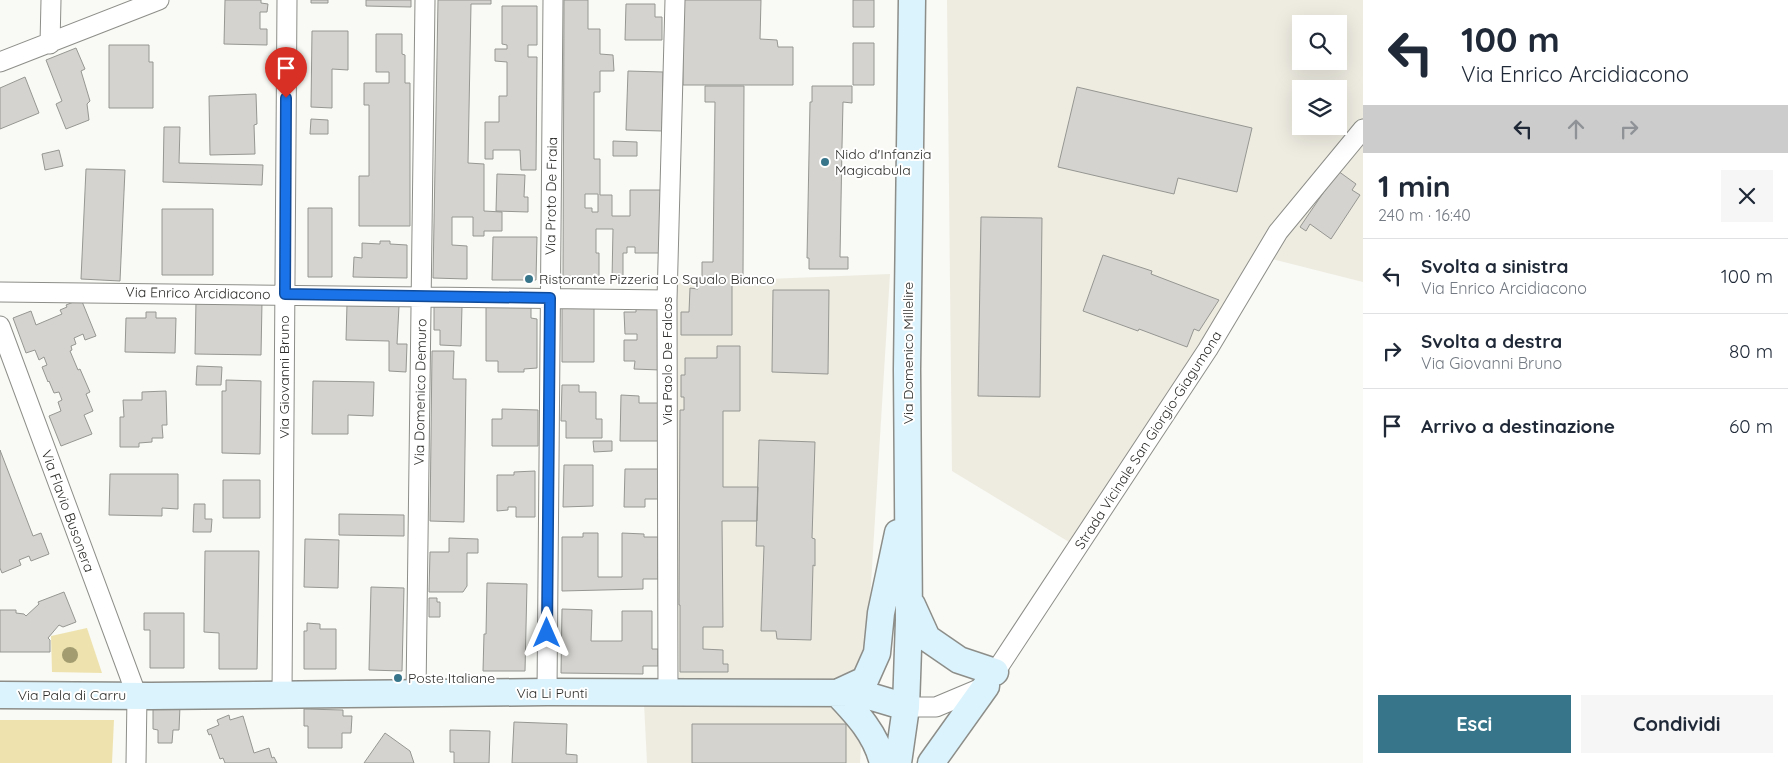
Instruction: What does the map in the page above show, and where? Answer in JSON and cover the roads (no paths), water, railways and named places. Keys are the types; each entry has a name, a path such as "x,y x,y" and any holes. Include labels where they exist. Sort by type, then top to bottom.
{"main road":[{"name":"Via Domenico Millelire","path":"898,763 906,707 909,597 907,370 912,0"},
{"path":"882,763 875,740 862,720 837,693 865,680 877,653 881,613 908,486"},
{"path":"909,597 927,638 990,679 931,763"},
{"name":"Via Li Punti","path":"137,696 547,692 859,693 906,707"},
{"name":"Via Pala di Carru","path":"0,695 137,696"}],"street":[{"path":"50,44 51,0"},
{"path":"0,62 159,0"},
{"name":"Via Giovanni Bruno","path":"282,695 287,0"},
{"name":"Via Domenico Demuro","path":"416,694 425,0"},
{"name":"Via Proto De Fraia","path":"547,692 553,0"},
{"name":"Via Paolo De Falcos","path":"668,693 667,300 675,0"},
{"name":"Strada Vicinale San Giorgio-Giagumona","path":"990,679 1213,341 1278,232 1363,129"},
{"name":"Via Enrico Arcidiacono","path":"0,292 667,300"},
{"name":"Via Flavio Busonera","path":"0,326 137,696"},
{"path":"906,707 936,707 990,679"},
{"name":"Via Pala di Carru","path":"136,763 137,696"}],"place":[{"name":"Nido d'Infanzia Magicabula","path":"825,162"},
{"name":"Ristorante Pizzeria Lo Squalo Bianco","path":"529,279"},
{"name":"Poste Italiane","path":"398,678"}]}
